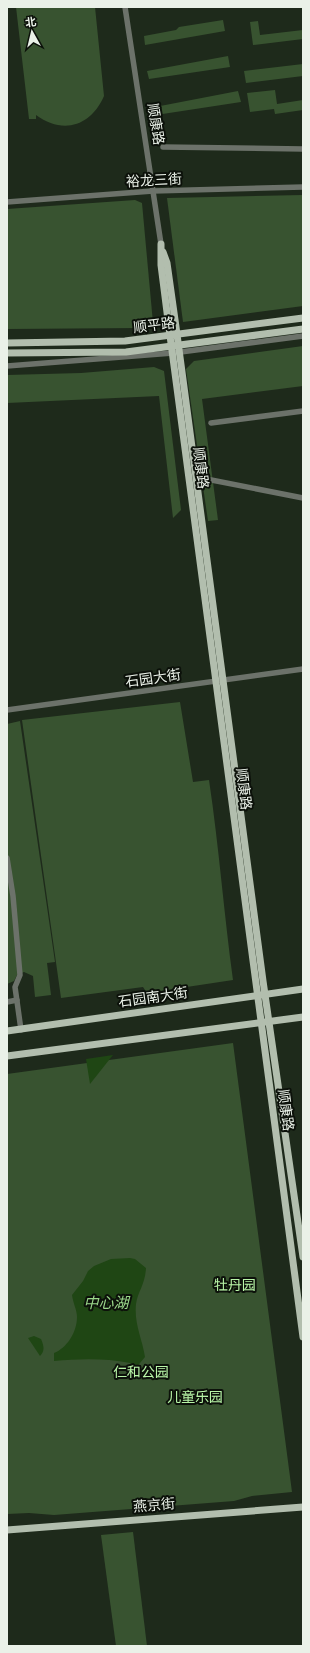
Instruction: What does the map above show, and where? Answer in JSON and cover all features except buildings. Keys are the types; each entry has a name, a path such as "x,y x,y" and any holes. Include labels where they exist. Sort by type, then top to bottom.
{"main road":[{"name":"顺康路","path":"161,244 161,265 174,336 220,681 301,1233 303,1257"},
{"name":"顺平路","path":"7,343 125,341 174,336 303,318"},
{"name":"顺平路","path":"7,354 126,352 175,349 303,329"},
{"name":"顺康路","path":"175,349 196,477 261,1023 303,1337"},
{"name":"石园南大街","path":"7,1032 303,989"},
{"path":"7,1056 303,1017"},
{"name":"燕京街","path":"7,1530 303,1506"}],"street":[{"name":"顺康路","path":"125,7 161,244"},
{"path":"163,147 303,149"},
{"name":"裕龙三街","path":"7,202 153,191 303,187"},
{"path":"7,366 303,336"},
{"path":"211,423 303,411"},
{"path":"196,477 303,498"},
{"name":"石园大街","path":"7,710 303,669"},
{"path":"7,858 13,896 20,975 15,987 21,1030"},
{"path":"7,1002 17,1000"},
{"path":"289,1235 301,1233"}],"green space":[{"path":"16,7 95,7 104,96 92,114 84,120 66,126 56,125 36,115 36,119 29,119"},
{"path":"223,20 225,31 145,45 144,36 176,30 179,27"},
{"path":"258,21 260,35 303,30 303,39 253,45 250,22"},
{"path":"228,56 230,67 149,79 147,71"},
{"path":"303,64 303,76 246,83 244,71"},
{"path":"275,90 277,104 303,100 303,110 275,114 274,109 250,112 247,93"},
{"path":"238,91 241,102 156,115 155,107"},
{"path":"303,195 303,306 183,322 167,198"},
{"path":"135,200 142,203 153,323 140,328 7,329 7,209"},
{"path":"303,346 303,386 202,399 218,520 208,521 186,369 194,361"},
{"path":"154,367 164,371 181,510 173,518 159,396 7,403 7,375 81,373"},
{"path":"180,702 193,782 209,780 233,980 147,993 143,987 61,998 22,720"},
{"path":"20,721 55,962 47,963 51,995 35,997 33,976 24,972 17,975 14,981 7,984 7,724"},
{"name":"仁和公园","path":"233,1043 292,1492 252,1496 234,1501 54,1515 29,1513 7,1514 7,1074"},
{"path":"133,1532 147,1646 116,1646 101,1535"}],"water":[{"path":"113,1055 90,1084 86,1059"},
{"name":"中心湖","path":"111,1259 135,1259 146,1268 136,1304 137,1325 145,1357 135,1369 130,1363 111,1360 82,1359 54,1361 54,1353 59,1351 67,1343 73,1334 77,1323 77,1314 72,1295 83,1281 88,1271 94,1266"},
{"path":"34,1336 41,1339 43,1344 44,1348 40,1356 28,1338"}],"park label":[{"name":"牡丹园","path":"235,1285"},
{"name":"儿童乐园","path":"195,1397"}]}
